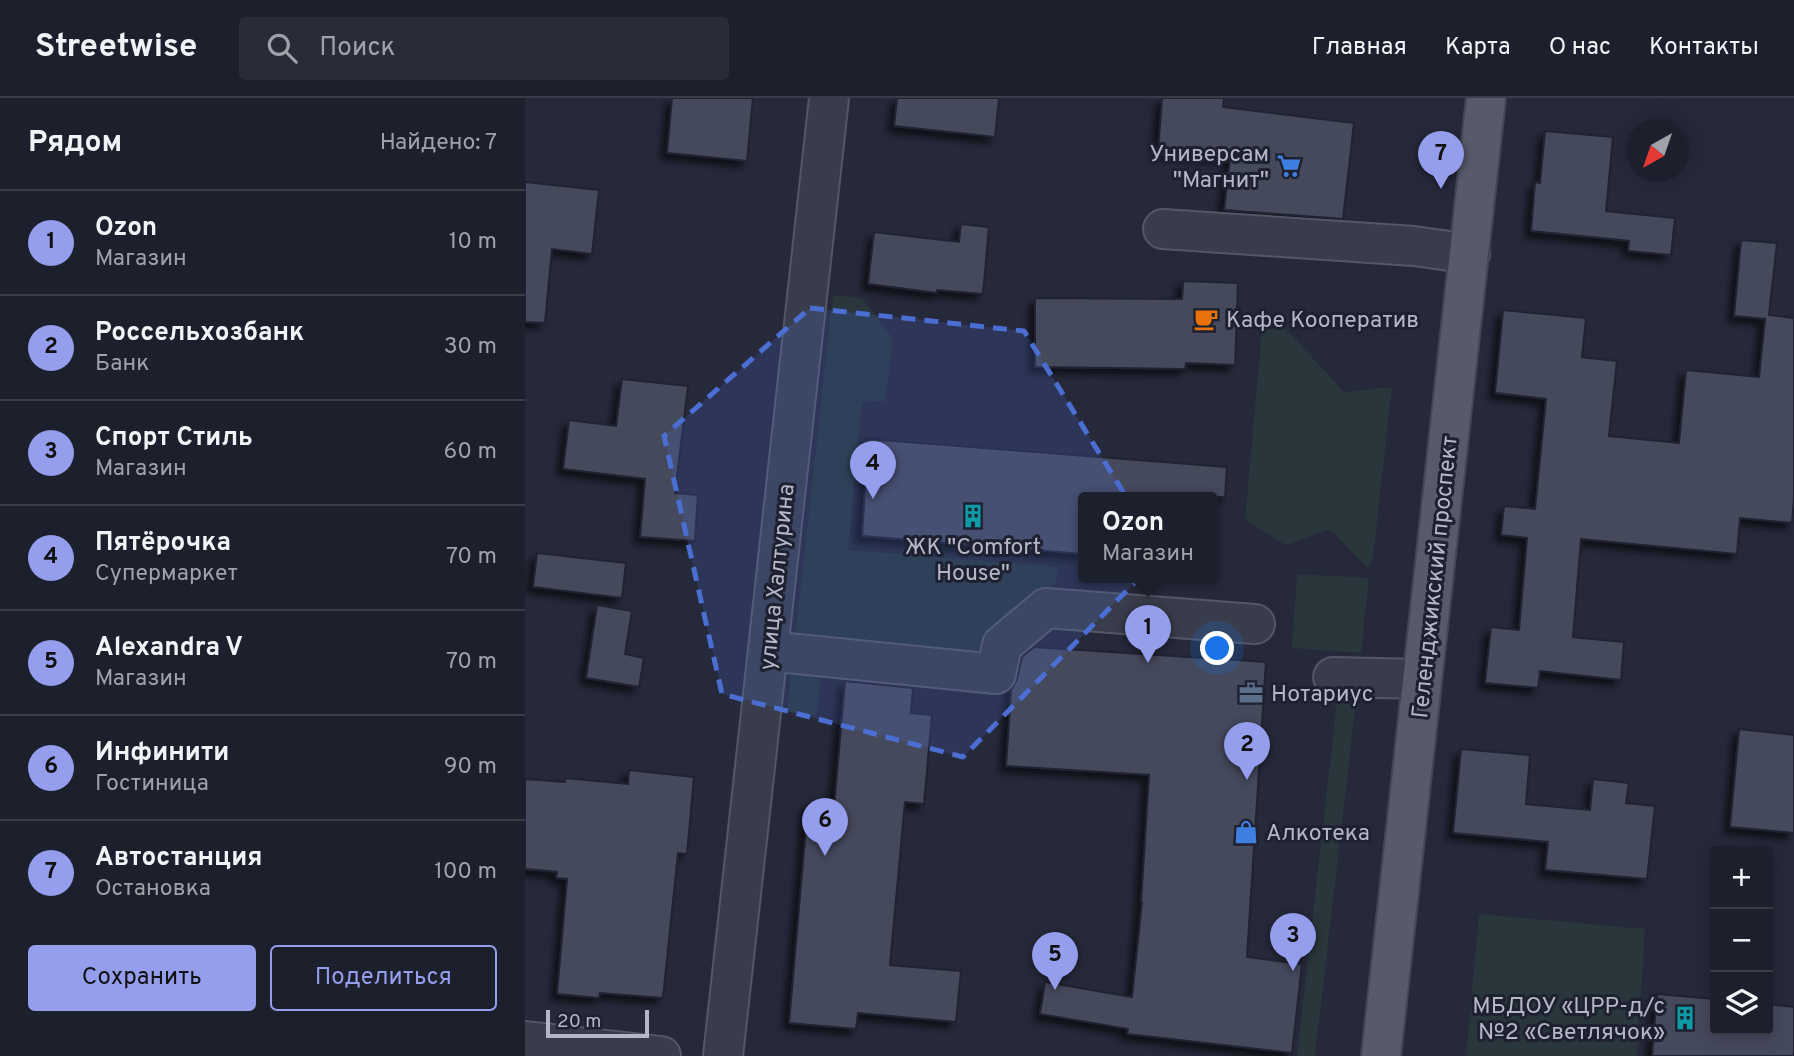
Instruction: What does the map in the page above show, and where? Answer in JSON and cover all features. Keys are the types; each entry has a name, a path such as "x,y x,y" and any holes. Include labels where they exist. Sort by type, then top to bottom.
{"main road":[{"name":"Геленджикский проспект","path":"1381,1056 1486,98"}],"street":[{"name":"улица Халтурина","path":"723,1056 829,98"},
{"path":"1163,229 1414,246 1470,254"},
{"path":"768,652 996,674 1002,645 1046,608 1255,624"},
{"path":"1333,677 1422,679"},
{"path":"525,1041 661,1056"}],"highlighted area":[{"path":"810,308 1024,331 1162,555 963,757 722,694 664,436"}],"shaded area":[{"path":"833,295 862,298 893,339 885,401 862,402 848,550 1058,567 1056,582 994,637 989,659 825,646 816,715 787,712"},
{"path":"1262,329 1286,329 1344,392 1392,387 1373,556 1368,568 1330,529 1286,545 1245,520"},
{"path":"1297,574 1369,578 1361,653 1292,648"},
{"path":"1337,700 1356,702 1315,1056 1297,1056"},
{"path":"1479,914 1645,929 1637,1056 1466,1056"}],"building":[{"path":"672,98 753,98 747,161 667,153"},
{"path":"897,98 999,98 995,137 894,126"},
{"name":"Универсам \"Магнит\"","path":"1162,98 1224,98 1223,107 1354,123 1343,219 1224,210 1230,158 1158,152"},
{"path":"1545,131 1613,137 1606,211 1675,218 1671,255 1628,251 1629,241 1531,231 1535,182 1540,183"},
{"path":"525,182 599,190 592,254 552,249 545,323 525,322"},
{"path":"961,224 989,227 983,294 937,290 937,293 868,284 874,232 959,242"},
{"path":"1741,240 1777,243 1769,315 1794,318 1792,523 1740,518 1737,554 1581,539 1573,637 1624,642 1621,680 1540,671 1538,688 1485,683 1491,627 1519,630 1527,538 1501,535 1504,506 1535,509 1546,399 1495,393 1503,310 1586,318 1582,357 1617,361 1609,436 1679,443 1686,370 1759,377 1765,319 1734,316"},
{"path":"1183,281 1238,283 1235,365 1186,363 1185,369 1035,367 1035,298 1182,299"},
{"path":"622,379 688,386 675,493 698,495 695,541 640,537 645,479 563,469 569,420 616,426"},
{"name":"ЖК \"Comfort House\"","path":"868,439 1227,467 1225,497 1218,497 1218,492 1078,492 1078,554 862,536"},
{"path":"537,553 626,563 622,598 533,587"},
{"path":"597,605 632,611 625,654 644,658 639,687 586,678"},
{"path":"1034,647 1266,662 1247,957 1302,964 1292,1053 1127,1034 1128,1029 1040,1014 1045,982 1132,997 1142,902 1149,775 1006,766 1011,690 1017,679 1022,657"},
{"path":"845,681 913,688 911,713 932,715 924,804 905,802 890,965 961,971 956,1022 858,1013 856,1029 789,1023 808,804 834,807"},
{"path":"1739,729 1794,735 1794,833 1730,827"},
{"path":"1461,749 1530,755 1526,804 1590,810 1593,779 1629,783 1626,803 1655,806 1647,879 1545,870 1548,842 1453,833"},
{"path":"629,770 694,777 687,854 678,853 663,998 600,993 599,998 557,994 567,879 556,878 557,872 525,869 525,779 565,782 565,778 628,784"},
{"name":"МБДОУ «ЦРР-д/с №2 «Светлячок»","path":"1657,994 1710,999 1710,1035 1773,1035 1773,1005 1794,1007 1794,1056 1652,1056"}],"place":[{"name":"Универсам \"Магнит\"","path":"1289,166"},
{"name":"Автостанция","path":"1441,189"},
{"name":"Кафе Кооператив","path":"1206,319"},
{"name":"Пятёрочка","path":"873,499"},
{"name":"ЖК \"Comfort House\"","path":"973,516"},
{"name":"Ozon","path":"1148,663"},
{"name":"Нотариус","path":"1251,693"},
{"name":"Россельхозбанк","path":"1247,780"},
{"name":"Алкотека","path":"1246,832"},
{"name":"Инфинити","path":"825,856"},
{"name":"Спорт Стиль","path":"1293,971"},
{"name":"Alexandra V","path":"1055,990"},
{"name":"МБДОУ «ЦРР-д/с №2 «Светлячок»","path":"1685,1018"}]}
